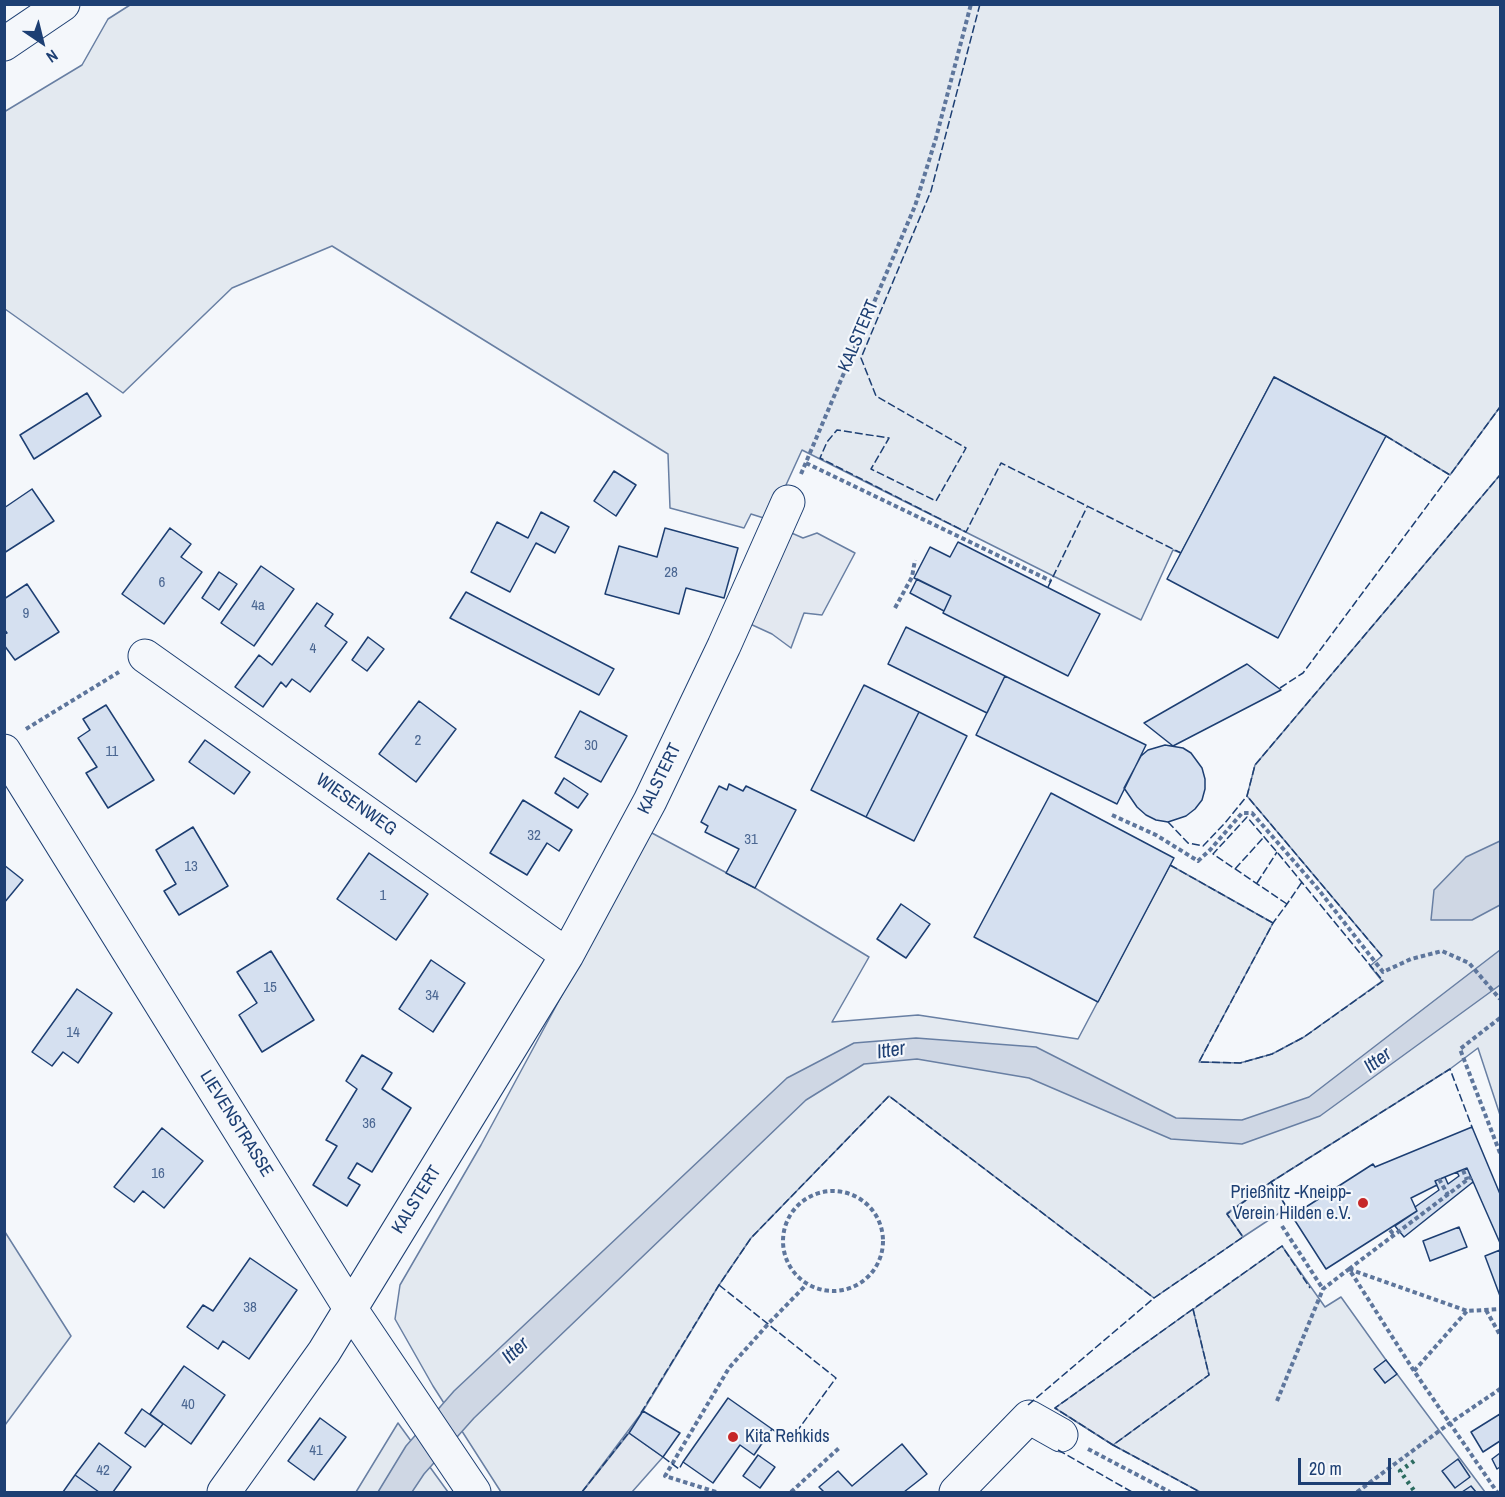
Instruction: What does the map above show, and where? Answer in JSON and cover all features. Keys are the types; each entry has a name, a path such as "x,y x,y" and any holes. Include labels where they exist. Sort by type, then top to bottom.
{"street":[{"path":"4,44 63,4"},
{"name":"KALSTERT","path":"224,1492 324,1352 567,955 650,801 724,646 788,502"},
{"name":"WIESENWEG","path":"145,656 567,955"},
{"name":"LIEVENSTRASSE","path":"12,742 350,1308 474,1492"},
{"path":"956,1492 1029,1417 1061,1435"}],"path":[{"name":"KALSTERT","path":"788,502 915,206 939,127 971,4"},
{"path":"806,463 1051,581"},
{"path":"895,608 912,577 915,560"},
{"path":"12,742 145,656"},
{"path":"1112,815 1156,835 1198,861 1242,813 1252,813 1318,889 1383,972 1411,959 1442,951 1468,963 1500,999"},
{"path":"1500,1018 1460,1049 1500,1153"},
{"path":"1276,1401 1323,1289 1469,1179 1463,1170"},
{"path":"1440,1179 1448,1195"},
{"path":"838,1190 854,1195 868,1204 878,1217 884,1233 884,1250 879,1265 868,1278 854,1288 830,1292 806,1285 794,1274 785,1259 782,1242 785,1225 793,1210 806,1199 821,1192 838,1190"},
{"path":"1282,1226 1323,1289"},
{"path":"1390,1230 1394,1235"},
{"path":"1349,1269 1467,1311 1500,1309"},
{"path":"1349,1269 1414,1371 1497,1492"},
{"path":"716,1492 665,1476 729,1368 806,1285"},
{"path":"1486,1310 1500,1335"},
{"path":"1414,1371 1467,1311"},
{"path":"1357,1492 1450,1423 1500,1390"},
{"path":"1061,1435 1170,1492"},
{"path":"791,1492 839,1448"}],"shaded area":[{"path":"130,5 1500,5 1500,407 1450,475 1386,436 1274,377 1181,553 1173,550 1141,620 802,450 770,520 751,514 744,528 670,508 668,454 332,246 232,288 123,393 5,309 4,112 82,65 108,19"},
{"path":"1500,475 1500,1115 1478,1048 1450,1069 1271,1182 1227,1213 1243,1237 1154,1298 889,1096 751,1238 719,1285 643,1411 582,1492 501,1492 433,1386 395,1319 400,1285 481,1145 650,832 755,888 869,957 832,1022 918,1015 1078,1039 1170,865 1273,923 1199,1062 1240,1063 1272,1054 1304,1037 1382,981 1370,966 1382,956 1247,796 1255,765"},
{"path":"787,531 803,538 817,533 855,553 822,615 804,613 791,648 772,634 748,623"},
{"path":"1271,1182 1287,1208 1243,1237 1227,1214"},
{"path":"5,1232 71,1336 4,1425"},
{"path":"1282,1246 1325,1307 1341,1297 1386,1360 1375,1369 1385,1383 1397,1374 1485,1492 1200,1492 1113,1445 1055,1408"},
{"path":"1193,1309 1209,1375 1113,1445 1055,1408"},
{"path":"398,1423 448,1492 356,1492"},
{"path":"629,1433 663,1457 632,1492 582,1492"}],"water":[{"path":"1500,841 1500,905 1472,920 1431,920 1434,890 1466,857"},
{"name":"Itter","path":"1500,950 1500,985 1320,1116 1242,1144 1171,1139 1029,1078 917,1059 864,1064 806,1100 474,1418 424,1474 412,1492 378,1492 406,1446 454,1391 787,1078 854,1043 916,1038 1036,1047 1176,1118 1242,1120 1309,1097"}],"building":[{"path":"1274,377 1386,436 1278,638 1167,579"},
{"path":"87,393 101,416 34,459 20,435"},
{"path":"614,471 636,485 616,516 594,501"},
{"path":"32,489 54,521 4,553 4,508"},
{"path":"541,512 569,527 555,553 536,543 510,592 471,572 497,522 528,538"},
{"path":"170,528 191,544 181,557 202,572 164,624 122,594"},
{"path":"665,528 738,548 724,598 686,588 679,614 605,594 619,546 657,557"},
{"path":"958,542 1100,614 1068,676 943,613 951,596 914,578 930,547 950,557"},
{"path":"261,566 294,589 254,646 221,623"},
{"path":"219,572 237,584 219,610 202,598"},
{"path":"917,579 951,596 944,611 910,593"},
{"path":"27,584 59,632 15,660 4,645 4,634 7,633 4,629 4,599"},
{"path":"466,592 614,669 599,695 450,618"},
{"path":"317,603 333,614 325,626 347,642 310,692 292,679 286,687 281,682 263,707 235,687 259,655 272,665"},
{"path":"906,627 1005,676 987,713 888,664"},
{"path":"368,637 384,649 367,671 352,660"},
{"path":"1247,664 1281,690 1173,746 1144,723"},
{"path":"1005,676 1146,745 1117,804 976,735"},
{"path":"864,685 919,712 866,817 811,790"},
{"path":"419,701 456,729 416,782 379,754"},
{"path":"106,705 154,780 108,808 86,773 97,767 78,738 90,730 83,719"},
{"path":"580,711 627,736 601,782 555,757"},
{"path":"919,712 967,736 914,841 866,817"},
{"path":"205,740 250,772 234,794 189,762"},
{"path":"1165,745 1183,748 1191,753 1202,768 1205,779 1202,800 1195,809 1186,816 1168,822 1146,815 1137,807 1124,788 1141,756 1148,750"},
{"path":"564,778 588,794 578,808 555,793"},
{"path":"729,784 743,791 746,786 796,810 755,888 726,873 739,849 705,832 708,826 701,822 719,786 727,790"},
{"path":"1051,793 1174,858 1098,1002 974,937"},
{"path":"523,800 572,830 559,851 547,843 527,875 490,853"},
{"path":"193,827 228,886 179,915 164,891 176,884 156,850"},
{"path":"369,853 428,894 396,940 337,899"},
{"path":"4,865 23,880 4,903"},
{"path":"901,904 930,924 906,958 877,939"},
{"path":"271,951 314,1020 262,1052 239,1015 257,1003 237,972"},
{"path":"431,960 465,983 433,1032 399,1009"},
{"path":"77,989 112,1013 78,1063 63,1052 52,1066 32,1052"},
{"path":"362,1055 392,1073 382,1089 411,1108 372,1172 357,1163 348,1178 360,1185 347,1206 313,1185 337,1146 326,1140 357,1089 346,1081"},
{"name":"Prießnitz -Kneipp- Verein Hilden e.V.","path":"1472,1127 1500,1194 1500,1243 1467,1168 1435,1181 1437,1185 1411,1198 1417,1211 1326,1269 1292,1216 1373,1164 1375,1167"},
{"path":"162,1128 203,1161 164,1208 143,1191 134,1202 114,1187"},
{"path":"1467,1168 1473,1182 1404,1237 1395,1226 1417,1211 1415,1207 1439,1190 1435,1181 1445,1177 1448,1184 1459,1176 1457,1172"},
{"path":"1459,1227 1467,1247 1430,1261 1423,1241"},
{"path":"1500,1250 1500,1296 1485,1256"},
{"path":"250,1258 297,1290 249,1359 223,1341 218,1349 187,1327 203,1305 213,1311"},
{"path":"1386,1360 1397,1374 1385,1383 1374,1369"},
{"path":"184,1366 225,1395 191,1444 150,1414"},
{"name":"Kita Rehkids","path":"728,1398 772,1429 754,1455 740,1445 713,1483 683,1462"},
{"path":"142,1409 163,1424 145,1447 125,1433"},
{"path":"643,1411 680,1433 663,1457 629,1433"},
{"path":"1500,1414 1500,1441 1483,1452 1471,1432"},
{"path":"320,1418 346,1437 314,1480 288,1461"},
{"path":"99,1443 131,1467 113,1492 99,1492 75,1475"},
{"path":"902,1444 927,1474 904,1492 824,1492 819,1487 838,1471 852,1486"},
{"path":"1500,1453 1500,1467 1497,1469 1492,1459"},
{"path":"758,1455 775,1467 760,1488 743,1476"},
{"path":"1458,1459 1470,1477 1455,1488 1442,1471"},
{"path":"75,1475 99,1492 63,1492"},
{"path":"1471,1486 1476,1492 1462,1492"}],"hedge":[{"path":"1414,1461 1400,1471 1415,1492"}],"fence":[{"path":"980,4 931,191 861,358 876,396 966,448 936,501 871,469 889,438 837,430 827,442 820,458 966,532 1001,463 1181,553"},
{"path":"1386,436 1450,475 1500,407"},
{"path":"1280,688 1303,673 1450,475"},
{"path":"1382,956 1247,796 1255,765 1500,475"},
{"path":"1048,587 1087,507"},
{"path":"1168,822 1188,843 1203,846 1247,796"},
{"path":"1287,904 1213,854 1247,817 1277,852 1383,981 1304,1037 1272,1054 1240,1063 1199,1062 1273,923 1287,904 1302,882"},
{"path":"1235,869 1264,837"},
{"path":"1257,883 1277,852"},
{"path":"1170,865 1273,923"},
{"path":"1028,1405 1154,1298 1243,1237 1227,1214 1271,1182 1450,1069 1472,1127"},
{"path":"641,1413 719,1285 751,1238 889,1096 1154,1298"},
{"path":"1271,1182 1292,1216"},
{"path":"1193,1309 1055,1408 1113,1445 1209,1375 1193,1309 1282,1246 1310,1288"},
{"path":"719,1285 836,1378 789,1442 772,1429"},
{"path":"582,1492 630,1431"},
{"path":"1113,1445 1200,1492"},
{"path":"1058,1450 1132,1492"},
{"path":"663,1457 679,1469 683,1462"}],"place":[{"name":"Prießnitz -Kneipp- Verein Hilden e.V.","path":"1363,1203"},
{"name":"Kita Rehkids","path":"733,1437"}]}
